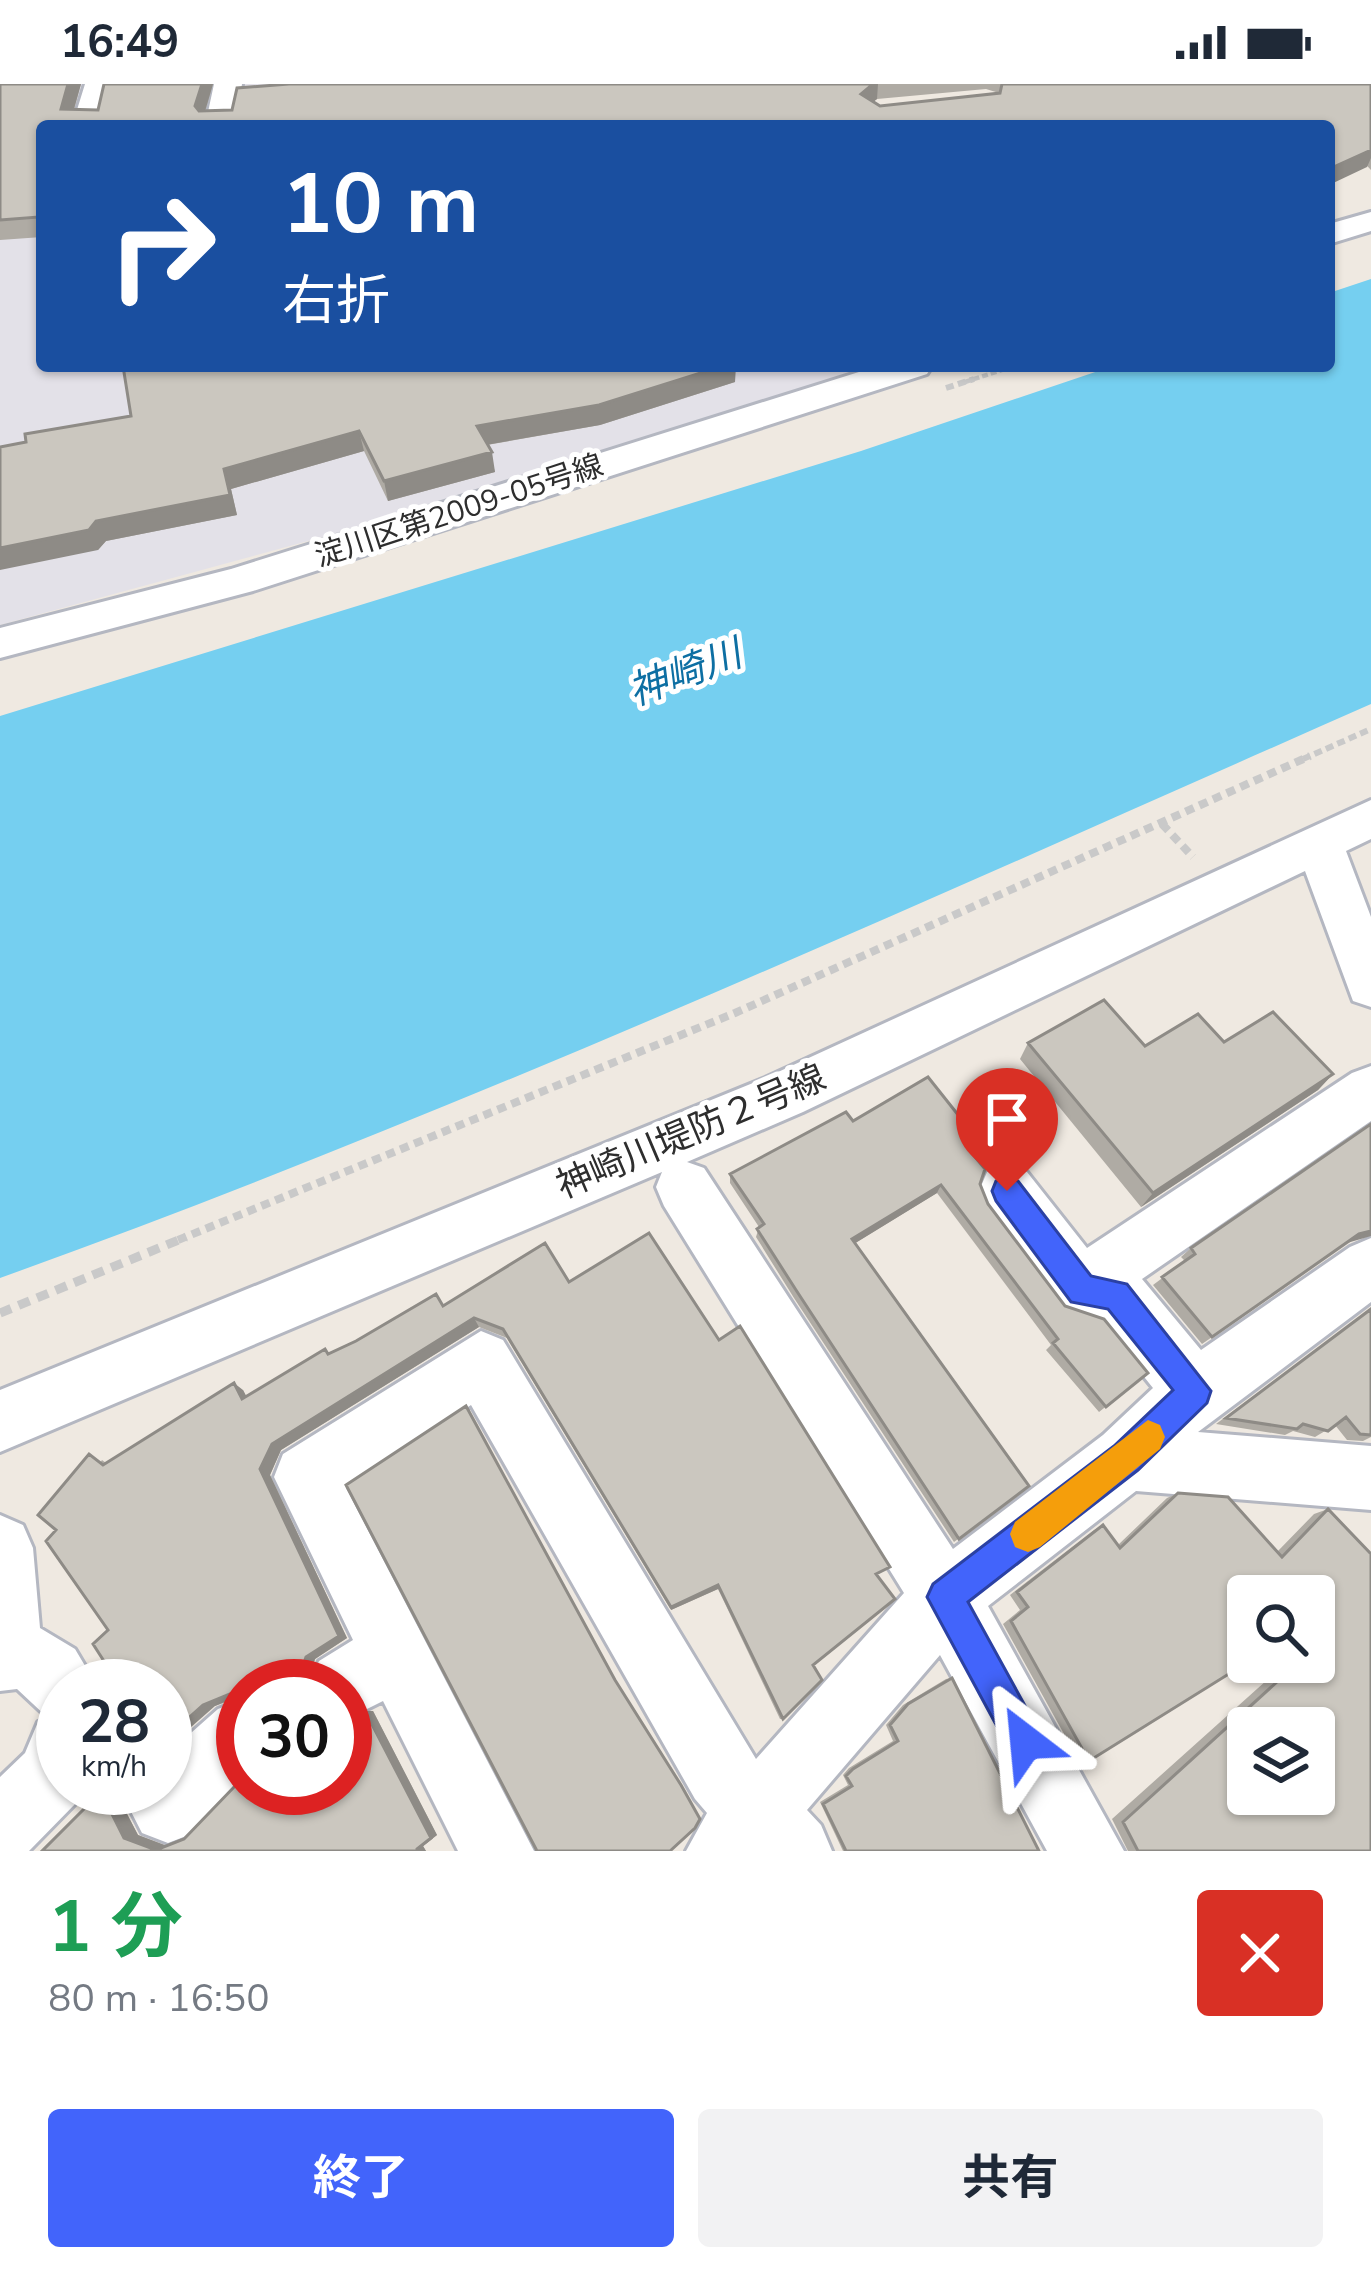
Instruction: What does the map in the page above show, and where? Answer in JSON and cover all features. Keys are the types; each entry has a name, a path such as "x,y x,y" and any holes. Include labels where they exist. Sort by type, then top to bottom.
{"street":[{"path":"89,120 99,84"},
{"path":"221,120 228,84"},
{"path":"1335,232 1371,221"},
{"name":"淀川区第2009-05号線","path":"0,643 238,580 895,372"},
{"name":"神崎川堤防２号線","path":"0,1421 784,1095 1340,856 1371,818"},
{"path":"1340,856 1371,985"},
{"path":"1195,1391 1099,1274 1371,1090"},
{"path":"684,1187 945,1597 1087,1851"},
{"path":"1007,1191 1083,1291 1116,1295"},
{"path":"367,1659 306,1477 481,1362 759,1839 945,1597 1126,1458 1195,1391 1371,1267"},
{"path":"1126,1458 1371,1478"},
{"path":"0,1548 24,1666"},
{"path":"372,1672 497,1851"},
{"path":"192,1783 216,1760"},
{"path":"0,1828 36,1793"}],"path":[{"path":"0,1313 735,1013 1371,729"},
{"path":"1162,824 1203,867"}],"shaded area":[{"path":"0,84 802,84 151,120 36,120 36,372 853,372 378,522 0,625"}],"water":[{"name":"神崎川","path":"1371,279 1371,704 519,1075 0,1278 0,716 861,451 1095,372 1335,372 1335,291"}],"building":[{"path":"0,84 68,84 61,109 98,110 104,84 202,84 195,106 199,111 232,110 237,88 289,84 873,84 861,94 880,106 1000,93 1002,84 1371,84 1371,150 1335,166 1335,120 36,120 36,217 0,220"},
{"path":"124,372 704,372 599,405 477,426 492,452 384,481 359,431 224,469 230,495 96,521 89,530 0,548 0,447 26,442 25,434 131,416"},
{"path":"1104,1000 1145,1046 1198,1014 1224,1042 1273,1012 1333,1074 1153,1193 1028,1043"},
{"path":"928,1077 982,1145 971,1152 985,1169 980,1184 988,1204 1065,1306 1104,1319 1148,1373 1106,1407 1053,1343 1058,1339 941,1185 852,1239 1029,1486 959,1539 757,1229 764,1224 730,1174 846,1112 853,1121"},
{"path":"1371,1124 1371,1231 1359,1234 1212,1337 1162,1277 1195,1254 1191,1248"},
{"path":"649,1233 719,1340 740,1326 890,1567 876,1574 895,1599 813,1665 822,1680 783,1719 718,1585 671,1607 503,1329 474,1318 272,1444 260,1469 339,1636 305,1659 216,1659 216,1700 192,1715 192,1659 103,1659 93,1644 108,1630 46,1541 56,1530 38,1515 89,1454 103,1465 234,1383 242,1399 325,1349 328,1354 356,1341 436,1294 443,1306 545,1243 569,1282"},
{"path":"1371,1309 1371,1435 1360,1434 1346,1417 1328,1431 1303,1424 1297,1429 1226,1418"},
{"path":"466,1406 615,1680 700,1819 670,1851 537,1851 346,1485"},
{"path":"1178,1493 1228,1497 1282,1557 1328,1509 1371,1554 1371,1851 1138,1851 1123,1822 1227,1727 1227,1815 1335,1815 1335,1707 1249,1707 1276,1683 1335,1683 1335,1575 1227,1575 1227,1675 1089,1761 1011,1621 1028,1607 1017,1592 1103,1525 1120,1548"},
{"path":"952,1678 1039,1851 846,1851 823,1804 852,1786 846,1776 853,1769 898,1741 890,1725 908,1704"},
{"path":"372,1724 431,1838 417,1851 42,1851 78,1815 112,1815 124,1838 156,1850 184,1839 216,1806 216,1815 372,1815"}],"slow traffic":[{"path":"1028,1534 1148,1437"}],"route":[{"path":"1007,1191 1083,1291 1116,1295 1195,1391 1126,1458 945,1597 1026,1742"}]}
